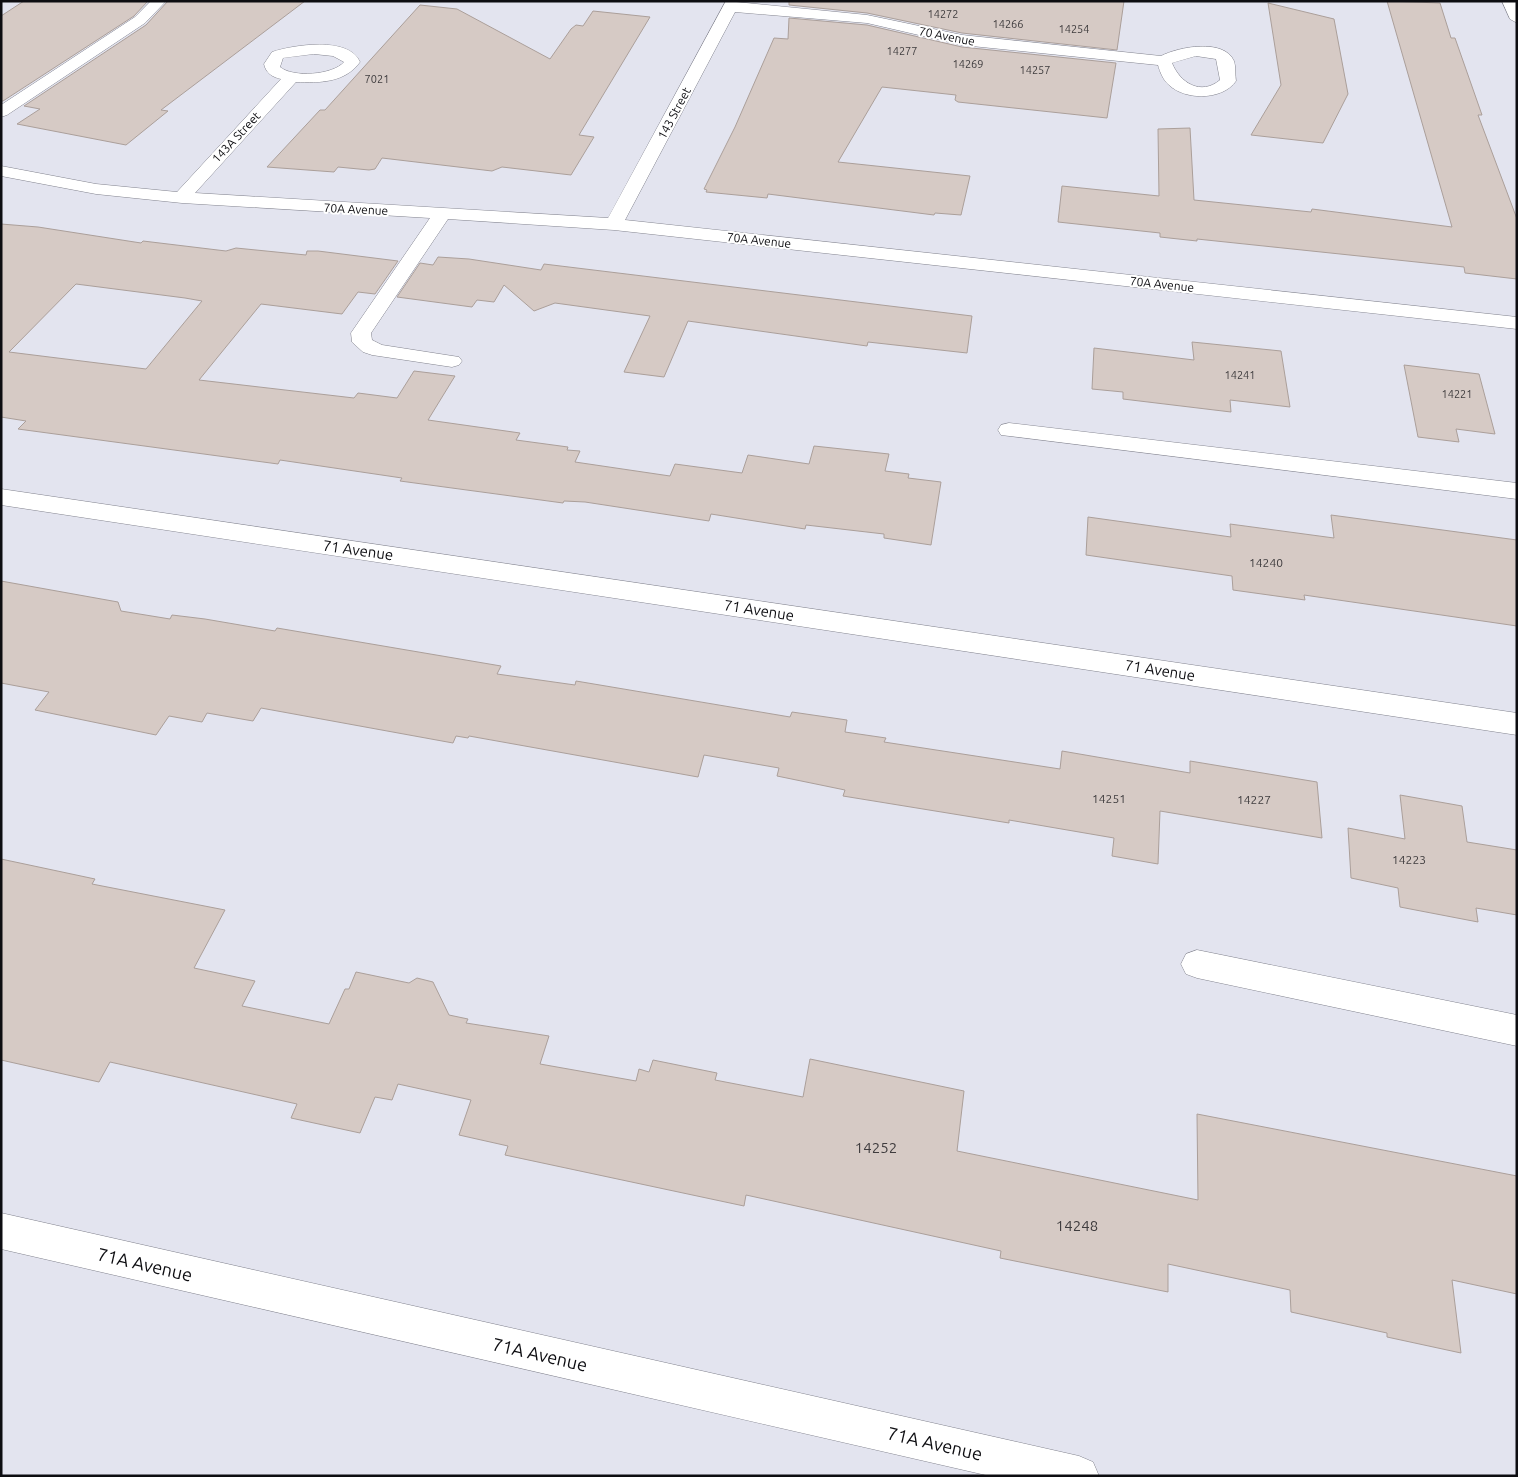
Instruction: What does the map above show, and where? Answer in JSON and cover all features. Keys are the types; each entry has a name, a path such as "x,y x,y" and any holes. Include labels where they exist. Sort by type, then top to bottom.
{"street":[{"path":"1,112 140,20 159,1"},
{"path":"1509,1 1517,19"},
{"name":"70 Avenue","path":"731,4 867,19 962,40 1164,61"},
{"name":"143 Street","path":"614,224 731,4"},
{"name":"143A Street","path":"182,198 292,77"},
{"name":"70A Avenue","path":"1,171 96,189 182,198 614,224 1517,323"},
{"path":"443,213 361,333 362,342 379,351 452,361"},
{"path":"1009,430 1517,491"},
{"name":"71 Avenue","path":"1,497 1517,724"},
{"path":"1197,964 1517,1031"},
{"name":"71A Avenue","path":"1,1231 1079,1476"}],"building":[{"path":"24,1 148,1 134,16 1,101 1,16"},
{"path":"168,1 305,1 161,110 168,111 126,145 17,124 40,109 24,106 146,25"},
{"path":"789,1 1124,1 1117,50 962,33 867,13 789,5"},
{"path":"1387,1 1440,3 1451,38 1455,38 1482,115 1478,115 1517,219 1517,279 1465,273 1464,267 1197,239 1197,241 1160,237 1160,233 1058,222 1062,186 1159,196 1158,129 1190,128 1194,200 1311,212 1312,209 1452,227"},
{"path":"1268,3 1334,19 1348,94 1323,143 1251,135 1281,85"},
{"path":"420,5 457,9 550,59 571,29 576,25 583,26 593,11 650,17 579,135 594,137 571,175 502,167 492,171 382,158 375,169 369,170 338,167 334,172 267,167 320,110 325,110"},
{"path":"789,18 867,25 962,47 1116,63 1107,118 958,102 955,100 956,95 882,87 838,162 970,176 961,215 935,213 934,215 768,194 767,198 706,192 707,190 704,189 735,127 774,38 788,39"},
{"path":"1,224 38,227 141,243 143,241 226,251 236,248 306,255 307,251 318,251 398,261 375,294 358,292 342,314 261,304 199,380 354,398 358,393 397,398 414,371 455,376 428,420 520,433 516,440 568,447 567,450 580,451 575,462 670,476 675,464 742,473 748,455 809,464 814,446 889,454 885,471 909,474 908,478 941,482 931,545 884,538 884,534 806,525 805,529 711,514 709,521 585,502 564,501 563,503 400,481 402,478 280,460 278,464 18,429 26,421 1,417","holes":["76,284 202,301 146,369 9,352"]},
{"path":"438,257 469,259 541,270 544,264 972,316 967,353 868,342 867,346 688,321 664,377 624,372 650,316 555,303 534,311 504,285 494,302 477,300 472,307 397,297 420,263 433,265"},
{"path":"1192,342 1281,351 1290,407 1230,400 1231,412 1123,399 1123,392 1092,389 1094,348 1194,360"},
{"path":"1404,365 1479,374 1495,434 1456,429 1459,442 1418,437"},
{"path":"1331,515 1517,540 1517,626 1304,595 1305,600 1233,590 1232,576 1086,555 1088,517 1231,537 1230,524 1334,538"},
{"path":"1,581 118,602 121,611 170,619 172,615 205,619 275,631 277,628 501,666 497,674 575,685 576,681 790,717 792,712 847,720 845,732 886,738 884,742 1060,769 1062,751 1190,773 1190,761 1317,782 1322,838 1160,811 1158,864 1112,856 1114,838 1009,820 1009,823 843,796 845,790 777,776 779,768 704,755 698,777 469,736 468,738 456,736 453,743 261,708 253,721 207,713 202,722 169,716 156,735 35,710 49,692 1,683"},
{"path":"1400,795 1462,806 1467,842 1517,850 1517,915 1476,908 1478,922 1400,907 1398,888 1351,878 1348,828 1405,839"},
{"path":"1,859 95,879 92,884 225,910 194,968 255,981 242,1006 329,1024 345,989 349,989 356,972 409,983 417,978 433,982 449,1015 468,1019 466,1023 549,1036 540,1064 636,1081 639,1069 649,1072 653,1060 717,1073 715,1080 803,1097 810,1059 964,1091 957,1151 1198,1200 1197,1114 1517,1176 1517,1294 1452,1280 1461,1353 1387,1337 1387,1333 1291,1312 1290,1290 1168,1264 1168,1292 1000,1258 1001,1251 746,1195 744,1206 505,1155 508,1146 459,1135 471,1100 398,1084 392,1100 375,1097 360,1133 291,1118 297,1104 110,1062 99,1082 1,1060"}]}
